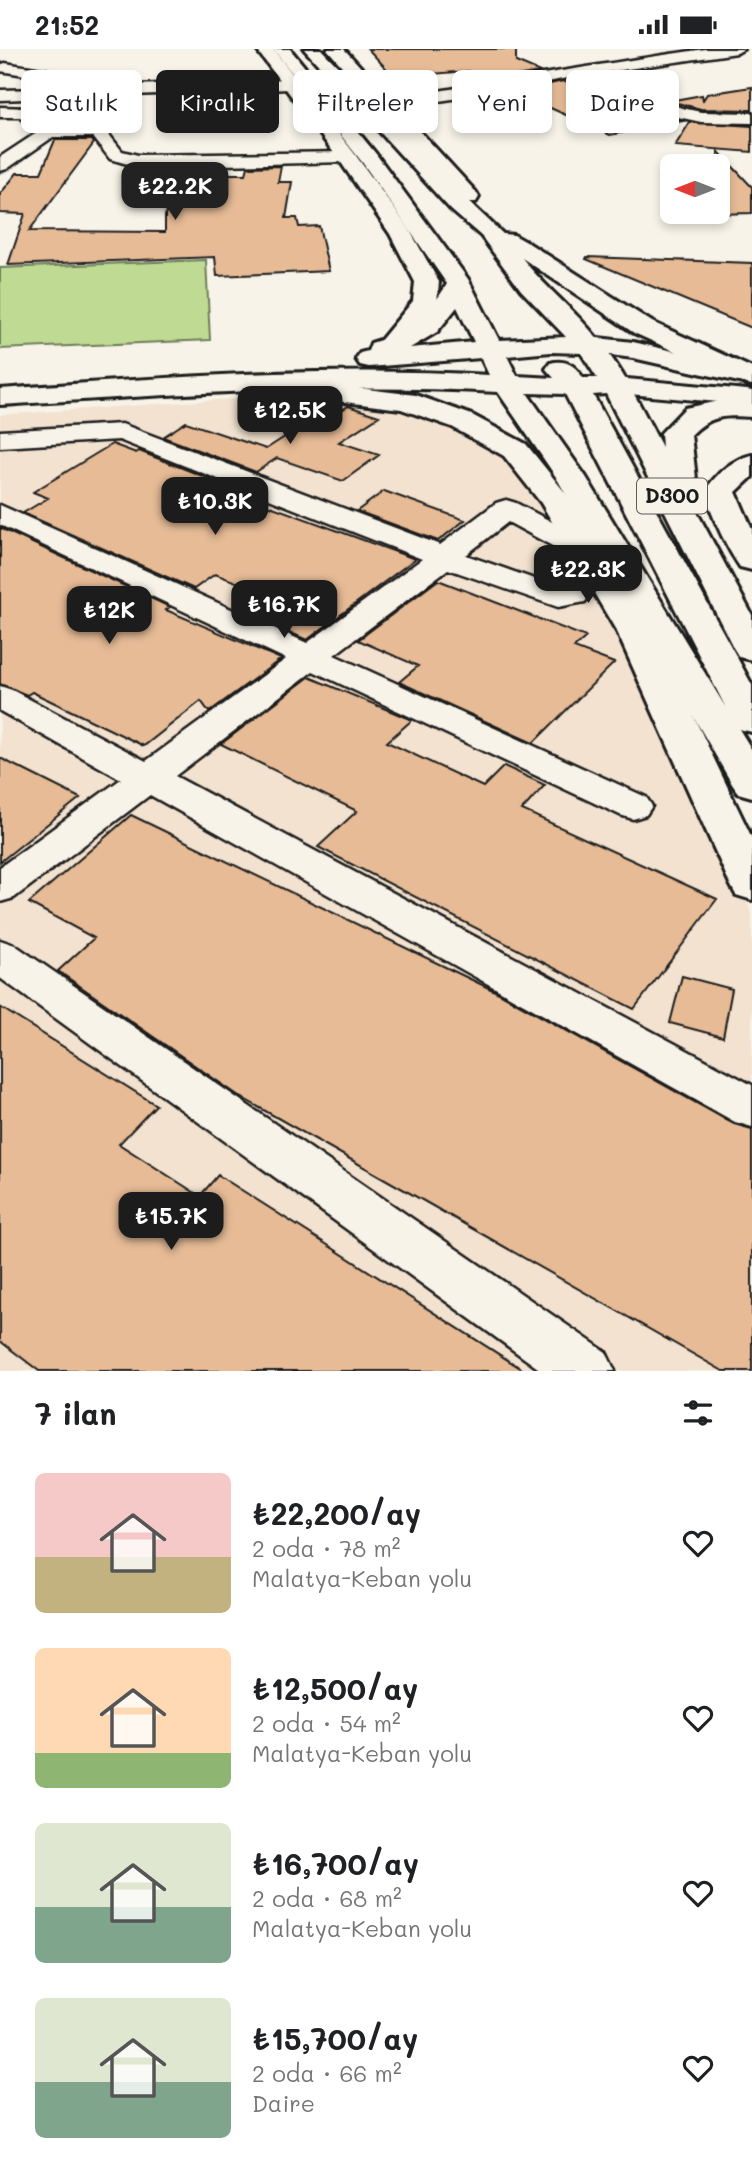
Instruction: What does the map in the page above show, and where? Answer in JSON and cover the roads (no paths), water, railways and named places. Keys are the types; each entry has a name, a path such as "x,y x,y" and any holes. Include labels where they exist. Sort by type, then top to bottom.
{"main road":[{"path":"264,49 347,156 401,234 427,282 425,302 388,347"},
{"path":"270,49 293,72"},
{"path":"281,49 298,70"},
{"name":"D300","path":"312,49 459,205 489,231 530,285 582,338 617,386 752,649"},
{"path":"335,49 354,70"},
{"path":"348,133 458,284 513,393 571,477 752,784"},
{"path":"412,133 468,197 489,231 533,253 582,290 634,322 750,384"},
{"path":"387,183 434,200 539,329 580,367 617,386"},
{"path":"335,362 388,347 434,323 458,284"},
{"path":"0,383 335,362 492,348 539,329 633,350 750,384"},
{"path":"492,348 534,357 567,374 752,720"},
{"path":"0,397 246,383 380,379 513,393 577,392 617,386 750,384"},
{"path":"246,383 405,401 462,421 515,450 555,500 635,632 752,884"},
{"path":"684,519 676,433 695,414 733,407 752,408"},
{"path":"547,443 555,500"},
{"path":"752,464 730,478 720,492 728,514 752,560"}],"street":[{"path":"611,49 636,70"},
{"path":"587,70 737,49"},
{"path":"5,68 21,70"},
{"path":"438,96 566,73"},
{"path":"142,89 289,84"},
{"path":"0,95 21,94"},
{"path":"0,112 21,112"},
{"path":"679,112 701,117 752,118"},
{"path":"679,113 695,132"},
{"path":"0,165 48,133"},
{"path":"99,133 116,155 138,162 347,156"},
{"path":"0,439 122,432 444,557 558,598 574,594 584,551 506,509 444,557 0,888"},
{"path":"0,514 634,806"},
{"path":"0,697 752,1108"},
{"path":"0,956 587,1371"}]}
